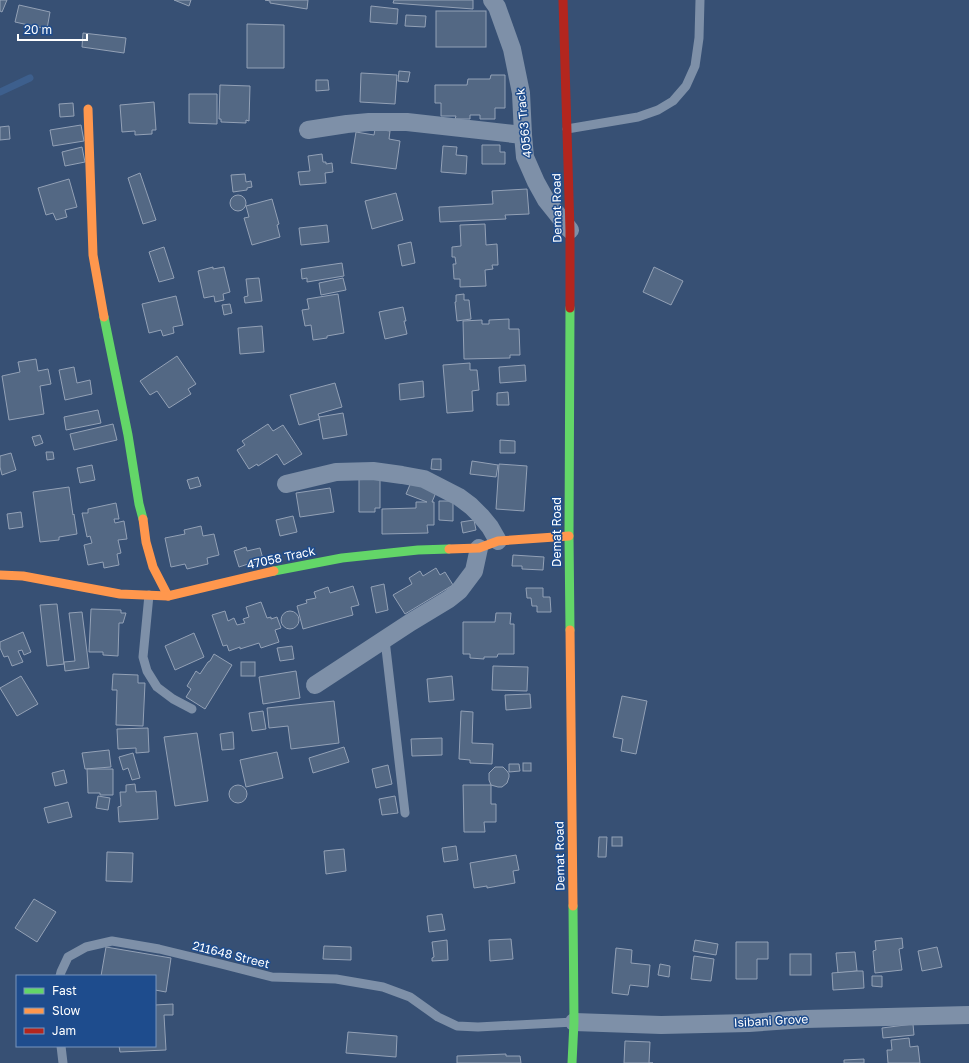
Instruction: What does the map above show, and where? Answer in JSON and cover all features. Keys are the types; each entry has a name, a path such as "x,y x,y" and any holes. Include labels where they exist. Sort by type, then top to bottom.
{"street":[{"name":"Demat Road","path":"563,0 570,230 569,536 574,1022 572,1063"},
{"name":"40563 Track","path":"495,4 512,49 521,93 525,156 536,182 546,200 570,230"},
{"path":"88,109 93,256 106,330 128,435 146,542 153,567 168,596"},
{"path":"308,130 369,122 407,122 523,135"},
{"path":"286,484 336,472 373,471 424,479 459,497 471,506 486,522 498,541"},
{"name":"47058 Track","path":"0,575 23,576 120,594 168,596 342,558 418,550 479,548 498,541 569,536"},
{"path":"315,685 459,591 474,571 479,548"},
{"name":"Isibani Grove","path":"574,1022 661,1025 969,1015"}],"lane":[{"path":"567,129 638,117 658,110 673,101 686,86 695,66 699,38 700,0"},
{"path":"149,595 143,657 146,671 157,687 173,699 192,709"},
{"path":"385,640 405,813"},
{"name":"211648 Street","path":"60,975 68,957 86,948 112,942 159,949 272,977 336,979 382,987 410,997 438,1017 457,1026 478,1027 574,1022"},
{"path":"61,1047 63,1063"}],"building":[{"path":"0,0 7,0 2,12 0,11"},
{"path":"174,0 191,0 189,6"},
{"path":"265,0 308,0 307,9 270,3 270,1"},
{"path":"394,0 473,0 473,9 393,3"},
{"path":"19,5 50,12 47,29 15,22"},
{"path":"371,6 398,9 397,24 370,22"},
{"path":"436,11 486,11 486,47 436,47"},
{"path":"406,15 426,16 425,27 405,26"},
{"path":"247,24 284,25 284,68 247,68"},
{"path":"83,33 126,38 124,53 82,47"},
{"path":"399,71 410,72 408,82 398,81"},
{"path":"361,73 397,75 395,104 360,102"},
{"path":"491,75 505,75 505,108 495,108 495,119 480,119 480,115 470,115 470,119 455,119 456,116 441,116 441,103 435,103 435,85 467,85 468,79 490,79"},
{"path":"316,80 328,80 329,90 316,91"},
{"path":"220,85 250,86 249,121 246,120 246,123 221,122 221,119 219,119"},
{"path":"189,94 217,94 217,124 189,123"},
{"path":"154,102 156,130 152,130 152,134 135,135 135,131 122,132 120,105"},
{"path":"73,103 74,116 60,117 59,104"},
{"path":"81,125 84,141 53,146 50,130"},
{"path":"9,126 10,139 0,140 0,127"},
{"path":"375,129 390,131 389,139 400,141 396,169 351,163 356,132 374,135"},
{"path":"482,145 500,145 500,152 505,152 505,164 482,164"},
{"path":"443,146 457,147 456,155 467,156 466,174 441,172"},
{"path":"82,147 85,162 65,166 62,152"},
{"path":"322,154 323,162 326,162 326,164 332,163 333,172 325,173 326,183 300,185 298,172 310,171 308,156"},
{"path":"140,173 156,220 143,224 128,178"},
{"path":"245,174 246,182 251,181 252,187 247,188 247,190 233,192 231,175"},
{"path":"69,179 77,207 65,210 67,217 56,220 53,213 46,215 38,188"},
{"path":"527,189 529,214 505,215 506,219 440,222 439,207 493,204 492,191"},
{"path":"396,193 403,220 372,229 365,201"},
{"path":"235,195 241,195 246,200 244,209 241,211 235,211 230,206 230,200"},
{"path":"272,199 279,224 277,225 280,237 252,245 244,218 249,217 246,206"},
{"path":"485,224 486,245 497,244 498,265 492,265 493,269 485,270 486,286 460,287 460,279 454,279 453,264 456,264 455,257 452,257 452,247 461,246 460,225"},
{"path":"327,225 329,242 301,245 299,228"},
{"path":"411,242 415,263 402,266 398,245"},
{"path":"164,247 174,278 159,282 149,252"},
{"path":"342,263 344,276 307,282 307,278 302,279 301,269"},
{"path":"213,267 213,269 224,267 230,292 223,294 224,300 215,302 214,296 204,298 198,271"},
{"path":"654,267 683,281 671,305 643,292"},
{"path":"259,278 262,301 245,303 244,297 248,296 246,279"},
{"path":"343,278 346,290 321,295 319,283"},
{"path":"338,294 344,333 313,340 311,325 305,326 302,310 309,309 307,299"},
{"path":"464,294 464,300 469,300 471,319 457,321 455,302 456,295"},
{"path":"176,296 183,325 173,327 174,333 163,336 161,330 149,333 142,304"},
{"path":"230,304 232,313 224,315 222,305"},
{"path":"403,307 407,334 385,339 379,312"},
{"path":"509,319 509,329 519,329 520,355 510,355 510,358 464,359 463,321 482,320 482,324 489,324 489,320"},
{"path":"262,326 264,352 240,354 238,328"},
{"path":"177,356 196,384 188,389 191,394 169,408 157,391 150,395 140,381"},
{"path":"36,359 38,371 48,369 51,384 40,386 44,414 9,420 2,376 20,372 18,362"},
{"path":"470,363 470,370 477,370 479,390 472,391 473,411 447,413 443,365"},
{"path":"525,365 526,381 500,383 499,367"},
{"path":"74,367 77,383 90,380 92,394 65,400 59,370"},
{"path":"423,381 424,397 400,400 399,384"},
{"path":"335,383 342,407 318,414 320,419 299,425 290,395"},
{"path":"508,392 509,405 497,405 497,393"},
{"path":"98,410 101,423 66,430 64,417"},
{"path":"343,413 347,435 323,439 319,417"},
{"path":"113,424 117,440 74,450 70,434"},
{"path":"268,424 273,431 283,425 302,454 284,465 277,454 258,466 257,464 249,469 237,450 245,445 242,441"},
{"path":"40,435 43,443 35,446 32,437"},
{"path":"500,440 515,441 515,453 500,453"},
{"path":"46,452 53,452 54,459 47,460"},
{"path":"11,453 16,470 2,475 0,456"},
{"path":"432,459 441,459 441,470 431,469"},
{"path":"472,461 498,465 496,477 470,474"},
{"path":"499,464 527,466 524,511 496,509"},
{"path":"92,465 95,480 80,483 77,468"},
{"path":"198,477 201,486 190,489 187,480"},
{"path":"359,479 380,479 380,508 375,508 375,512 359,512"},
{"path":"412,480 437,490 432,502 434,502 434,525 427,525 428,533 382,534 382,509 416,508 416,502 427,502 406,494"},
{"path":"69,487 77,534 59,537 59,540 40,542 33,492"},
{"path":"330,488 334,512 300,517 296,493"},
{"path":"439,501 453,501 453,521 439,520"},
{"path":"116,503 119,519 114,519 115,523 124,521 127,539 118,540 121,553 117,554 119,565 104,568 103,562 88,565 84,545 92,543 90,536 87,537 82,513 88,513 88,509"},
{"path":"21,512 23,527 9,529 7,514"},
{"path":"293,516 297,532 280,536 276,520"},
{"path":"474,520 476,530 463,533 461,522"},
{"path":"201,526 203,536 214,534 219,555 207,558 208,564 187,569 185,564 171,567 165,538 185,534 184,530"},
{"path":"246,547 247,551 260,548 263,559 239,567 234,551"},
{"path":"513,555 544,557 543,570 522,569 522,566 512,566"},
{"path":"436,568 440,575 445,572 453,585 405,614 393,595 412,584 409,578 420,571 423,576"},
{"path":"384,584 388,610 376,613 371,587"},
{"path":"353,586 359,605 351,607 353,615 303,629 297,606 307,603 306,600 316,598 314,592 328,587 330,593"},
{"path":"526,588 543,588 543,597 550,597 551,612 537,612 537,606 532,606 531,598 527,598"},
{"path":"261,602 267,618 271,617 271,619 277,617 281,628 275,630 279,642 261,648 259,643 229,651 227,645 223,646 212,615 225,611 228,621 234,618 237,625 245,623 243,619 249,617 246,607"},
{"path":"57,604 64,664 47,666 40,605"},
{"path":"91,609 121,610 121,613 126,613 123,623 119,623 118,656 103,655 103,652 89,652"},
{"path":"290,611 296,614 299,620 296,626 290,629 284,626 281,620 284,614"},
{"path":"82,612 89,668 65,671 64,662 75,661 69,613"},
{"path":"496,613 511,613 510,624 514,624 514,654 498,654 497,657 484,657 484,659 470,658 470,654 463,654 463,622 495,622"},
{"path":"23,632 31,652 24,655 22,650 18,651 23,662 12,666 8,656 4,657 0,648 0,642"},
{"path":"194,633 204,657 175,670 165,646"},
{"path":"292,646 294,659 280,661 277,648"},
{"path":"214,654 232,665 205,709 186,697 191,689 187,686 196,671 200,674"},
{"path":"241,662 255,662 255,676 241,676"},
{"path":"493,666 528,667 527,691 492,690"},
{"path":"296,671 300,698 263,704 259,677"},
{"path":"113,674 138,675 138,683 145,683 143,726 116,725 117,690 112,690"},
{"path":"21,676 38,704 17,716 0,688"},
{"path":"452,676 454,700 429,702 427,679"},
{"path":"530,694 531,708 506,710 505,695"},
{"path":"622,696 647,701 636,754 621,751 623,739 613,737"},
{"path":"334,701 339,743 291,749 288,726 269,728 267,708"},
{"path":"263,711 266,729 252,731 249,713"},
{"path":"461,711 473,712 472,743 493,744 492,764 470,763 470,760 459,759"},
{"path":"148,728 149,752 136,753 136,748 118,749 117,729"},
{"path":"233,732 234,749 222,750 220,734"},
{"path":"197,733 208,801 175,806 164,737"},
{"path":"442,738 442,755 412,756 411,739"},
{"path":"344,747 349,762 313,773 309,758"},
{"path":"109,750 111,767 85,769 82,753"},
{"path":"277,752 283,778 246,787 240,760"},
{"path":"133,753 140,778 132,780 128,768 123,770 119,757"},
{"path":"523,763 531,763 531,771 523,771"},
{"path":"509,764 519,764 520,771 509,772"},
{"path":"388,765 392,784 376,788 372,769"},
{"path":"495,767 503,767 509,774 507,783 502,787 491,785 489,780 489,773"},
{"path":"87,769 113,769 113,795 88,793"},
{"path":"64,770 67,783 55,786 52,773"},
{"path":"135,784 136,792 156,791 158,819 119,822 118,807 121,806 120,792 126,792 126,785"},
{"path":"238,785 244,788 247,794 244,800 238,803 232,800 229,794 232,788"},
{"path":"463,785 491,785 491,804 496,804 496,822 484,822 485,832 464,832"},
{"path":"98,796 110,798 108,810 96,808"},
{"path":"395,796 398,813 382,815 379,799"},
{"path":"68,802 72,817 48,823 44,808"},
{"path":"599,837 607,837 606,857 598,857"},
{"path":"612,837 622,837 622,846 612,846"},
{"path":"456,846 458,860 444,862 442,848"},
{"path":"344,849 346,871 326,874 324,851"},
{"path":"107,852 133,853 132,882 106,881"},
{"path":"516,855 519,870 513,871 515,883 487,888 487,886 474,888 470,863"},
{"path":"34,899 56,912 37,942 15,928"},
{"path":"442,914 445,930 429,932 427,916"},
{"path":"902,938 903,948 899,949 902,970 875,973 873,951 876,950 875,941"},
{"path":"511,939 513,959 490,961 489,940"},
{"path":"447,940 448,960 432,961 432,958 434,957 432,942"},
{"path":"695,940 718,944 716,955 693,951"},
{"path":"736,942 768,942 768,959 757,959 757,979 736,979"},
{"path":"324,946 351,947 351,960 323,959"},
{"path":"106,947 171,958 166,992 156,990 156,975 101,975"},
{"path":"937,947 942,967 922,971 918,951"},
{"path":"616,948 632,950 631,963 650,965 648,987 630,985 628,995 612,993"},
{"path":"855,952 857,971 838,973 836,953"},
{"path":"790,954 811,954 811,975 790,975"},
{"path":"694,956 714,959 711,981 691,979"},
{"path":"660,964 670,966 669,977 658,975"},
{"path":"863,971 864,988 833,990 832,973"},
{"path":"872,976 882,976 882,987 872,986"},
{"path":"173,1004 173,1015 164,1015 166,1050 120,1052 119,1047 156,1047 156,1005"},
{"path":"913,1024 914,1035 883,1038 882,1028"},
{"path":"348,1032 397,1036 396,1057 346,1053"},
{"path":"909,1038 910,1047 918,1046 920,1063 888,1063 887,1050 892,1050 891,1040"},
{"path":"625,1041 650,1042 649,1063 624,1063"},
{"path":"506,1054 506,1056 520,1056 521,1063 457,1063 457,1056"},
{"path":"864,1059 864,1063 844,1063 844,1060"}],"waterway":[{"path":"0,92 30,78"}],"traffic: fast":[{"path":"570,308 570,630"},
{"path":"104,317 143,519"},
{"path":"274,571 342,558 418,550 449,549"},
{"path":"572,1063 574,1022 573,906"}],"traffic: slow":[{"path":"88,109 93,255 104,317"},
{"path":"143,519 146,542 153,567 168,596"},
{"path":"449,549 479,548 498,541 569,536"},
{"path":"0,575 23,576 120,594 168,596 274,571"},
{"path":"570,630 573,906"}],"traffic: jam":[{"path":"563,0 570,230 570,308"}]}
